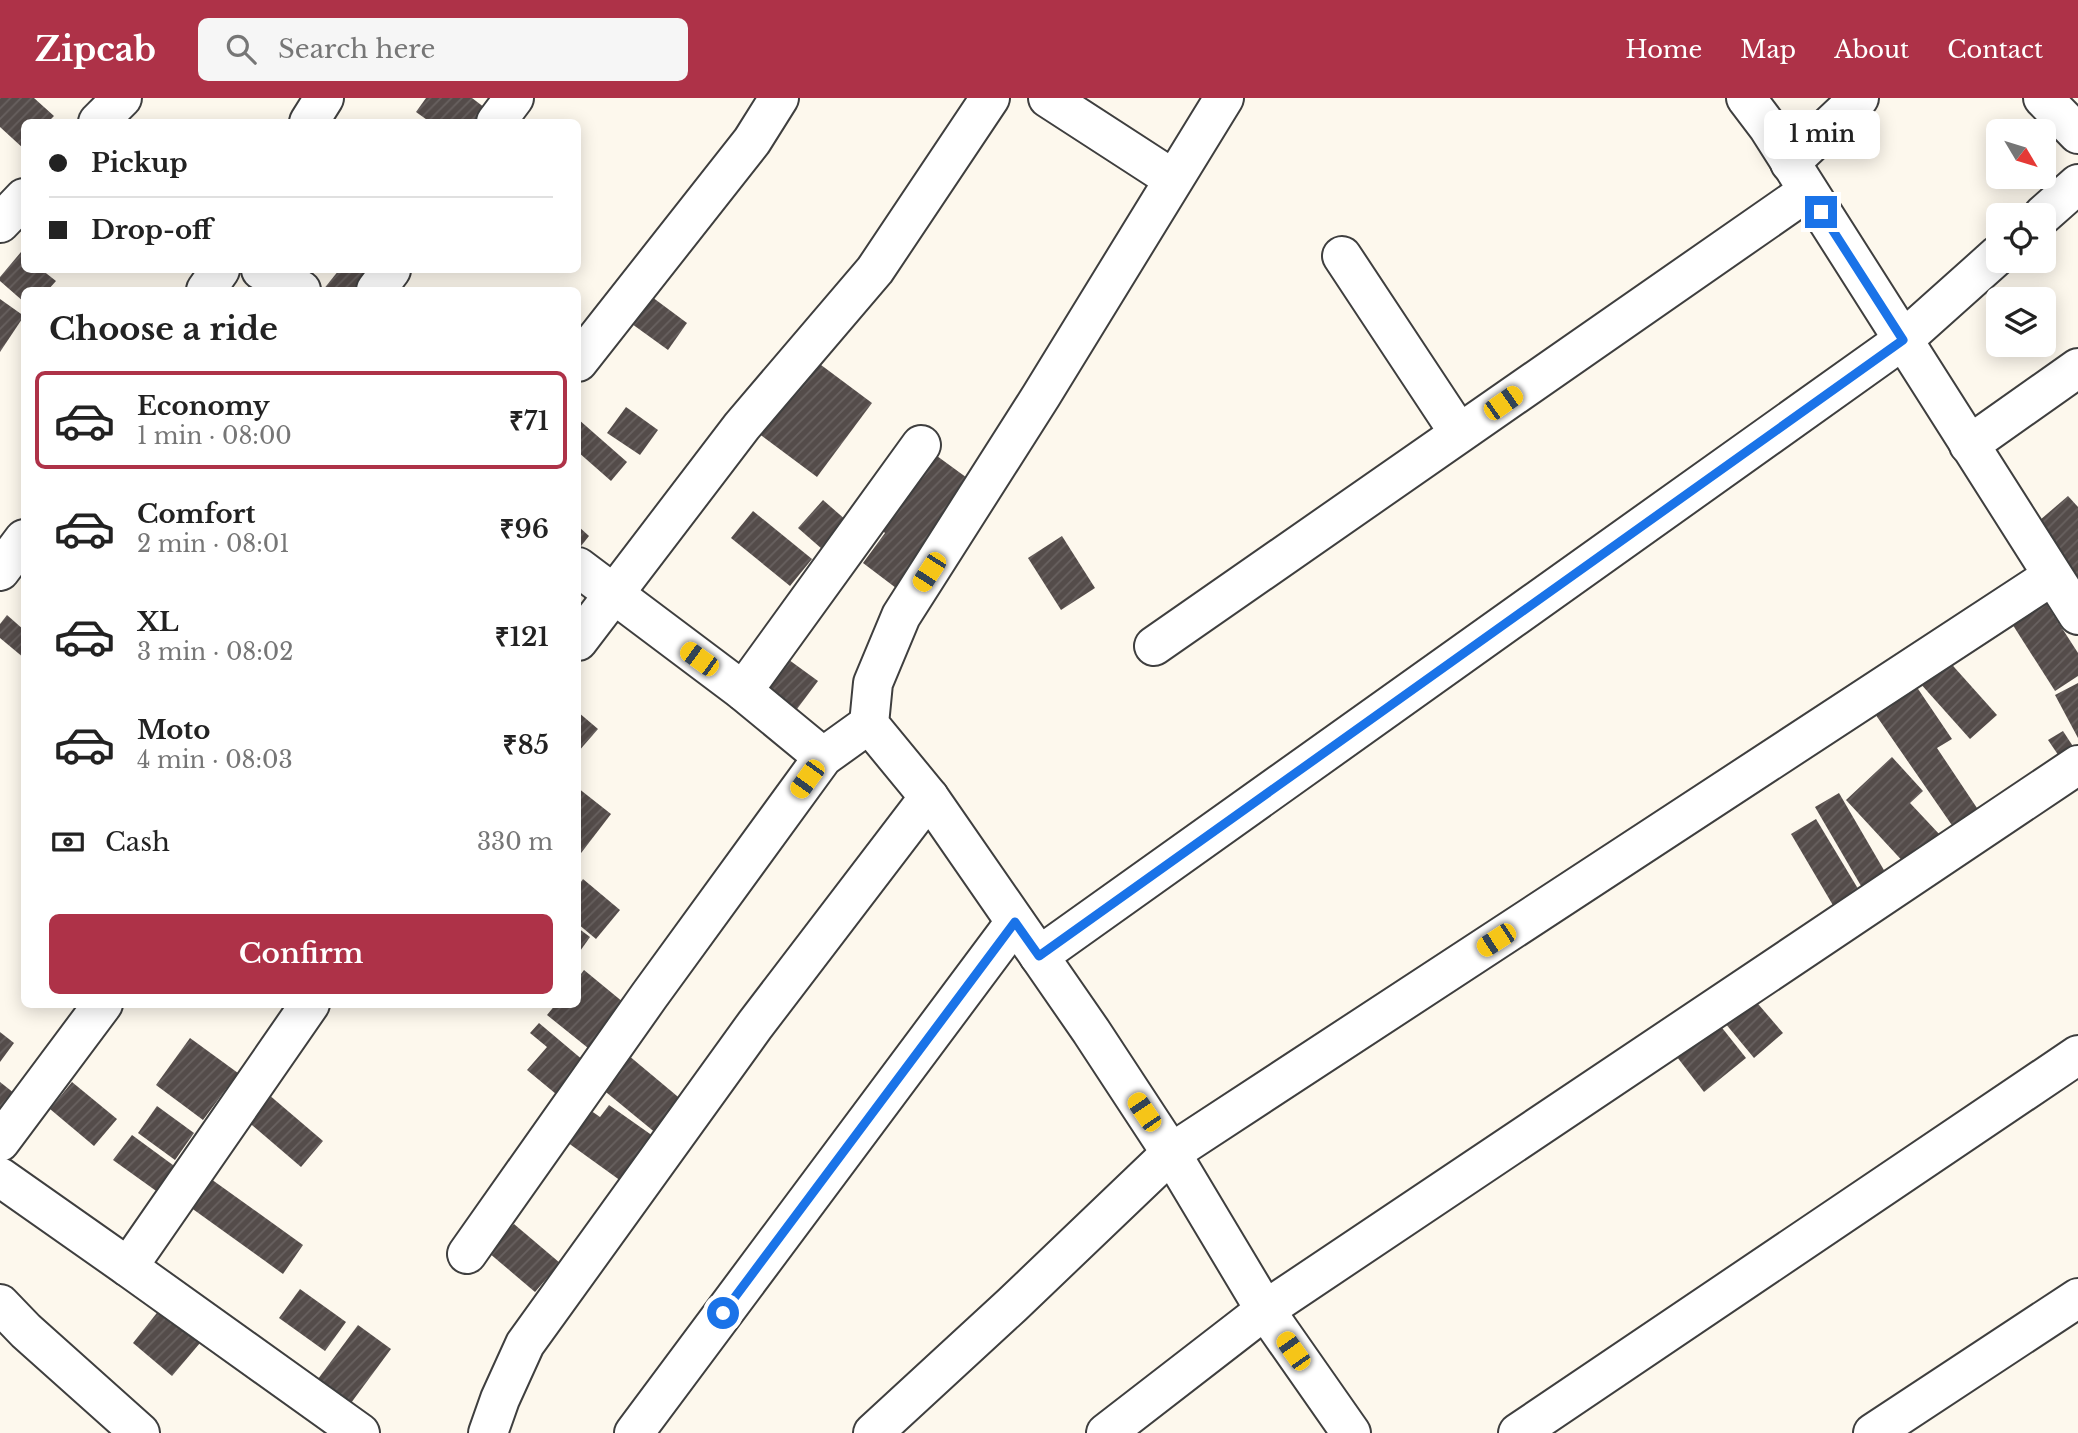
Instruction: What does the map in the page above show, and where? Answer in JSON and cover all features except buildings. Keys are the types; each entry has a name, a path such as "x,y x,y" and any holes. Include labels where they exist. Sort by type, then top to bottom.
{"street":[{"path":"101,119 122,98"},
{"path":"311,119 324,98"},
{"path":"498,119 514,98"},
{"path":"581,358 752,141 779,98"},
{"path":"581,637 742,426 876,270 990,98"},
{"path":"1048,98 1173,179"},
{"path":"1224,98 1041,396 901,616 873,682 869,724 929,797 1039,956 1171,1153 1265,1310 1351,1433"},
{"path":"1746,98 2078,615"},
{"path":"1154,646 1459,433 1799,177 1859,98"},
{"path":"2042,98 2078,134"},
{"path":"2056,203 2078,184"},
{"path":"0,223 21,201"},
{"path":"1342,256 1459,433"},
{"path":"1039,956 1903,340 1986,266"},
{"path":"267,273 295,287"},
{"path":"1969,444 2078,368"},
{"path":"743,691 921,445"},
{"path":"0,571 21,544"},
{"path":"581,569 743,691 823,757"},
{"path":"873,1433 1171,1153 2052,576"},
{"path":"467,1254 649,996 823,757 869,724"},
{"path":"1105,1433 1265,1310 2078,765"},
{"path":"488,1433 525,1344 755,1026 929,797"},
{"path":"634,1433 1015,922"},
{"path":"0,1142 100,1008"},
{"path":"128,1267 307,1008"},
{"path":"1518,1433 2078,1055"},
{"path":"0,1177 360,1433"},
{"path":"1873,1433 2078,1298"},
{"path":"0,1304 26,1331 140,1433"}],"route":[{"path":"723,1313 1015,922 1039,956 1903,340 1821,212"}]}
